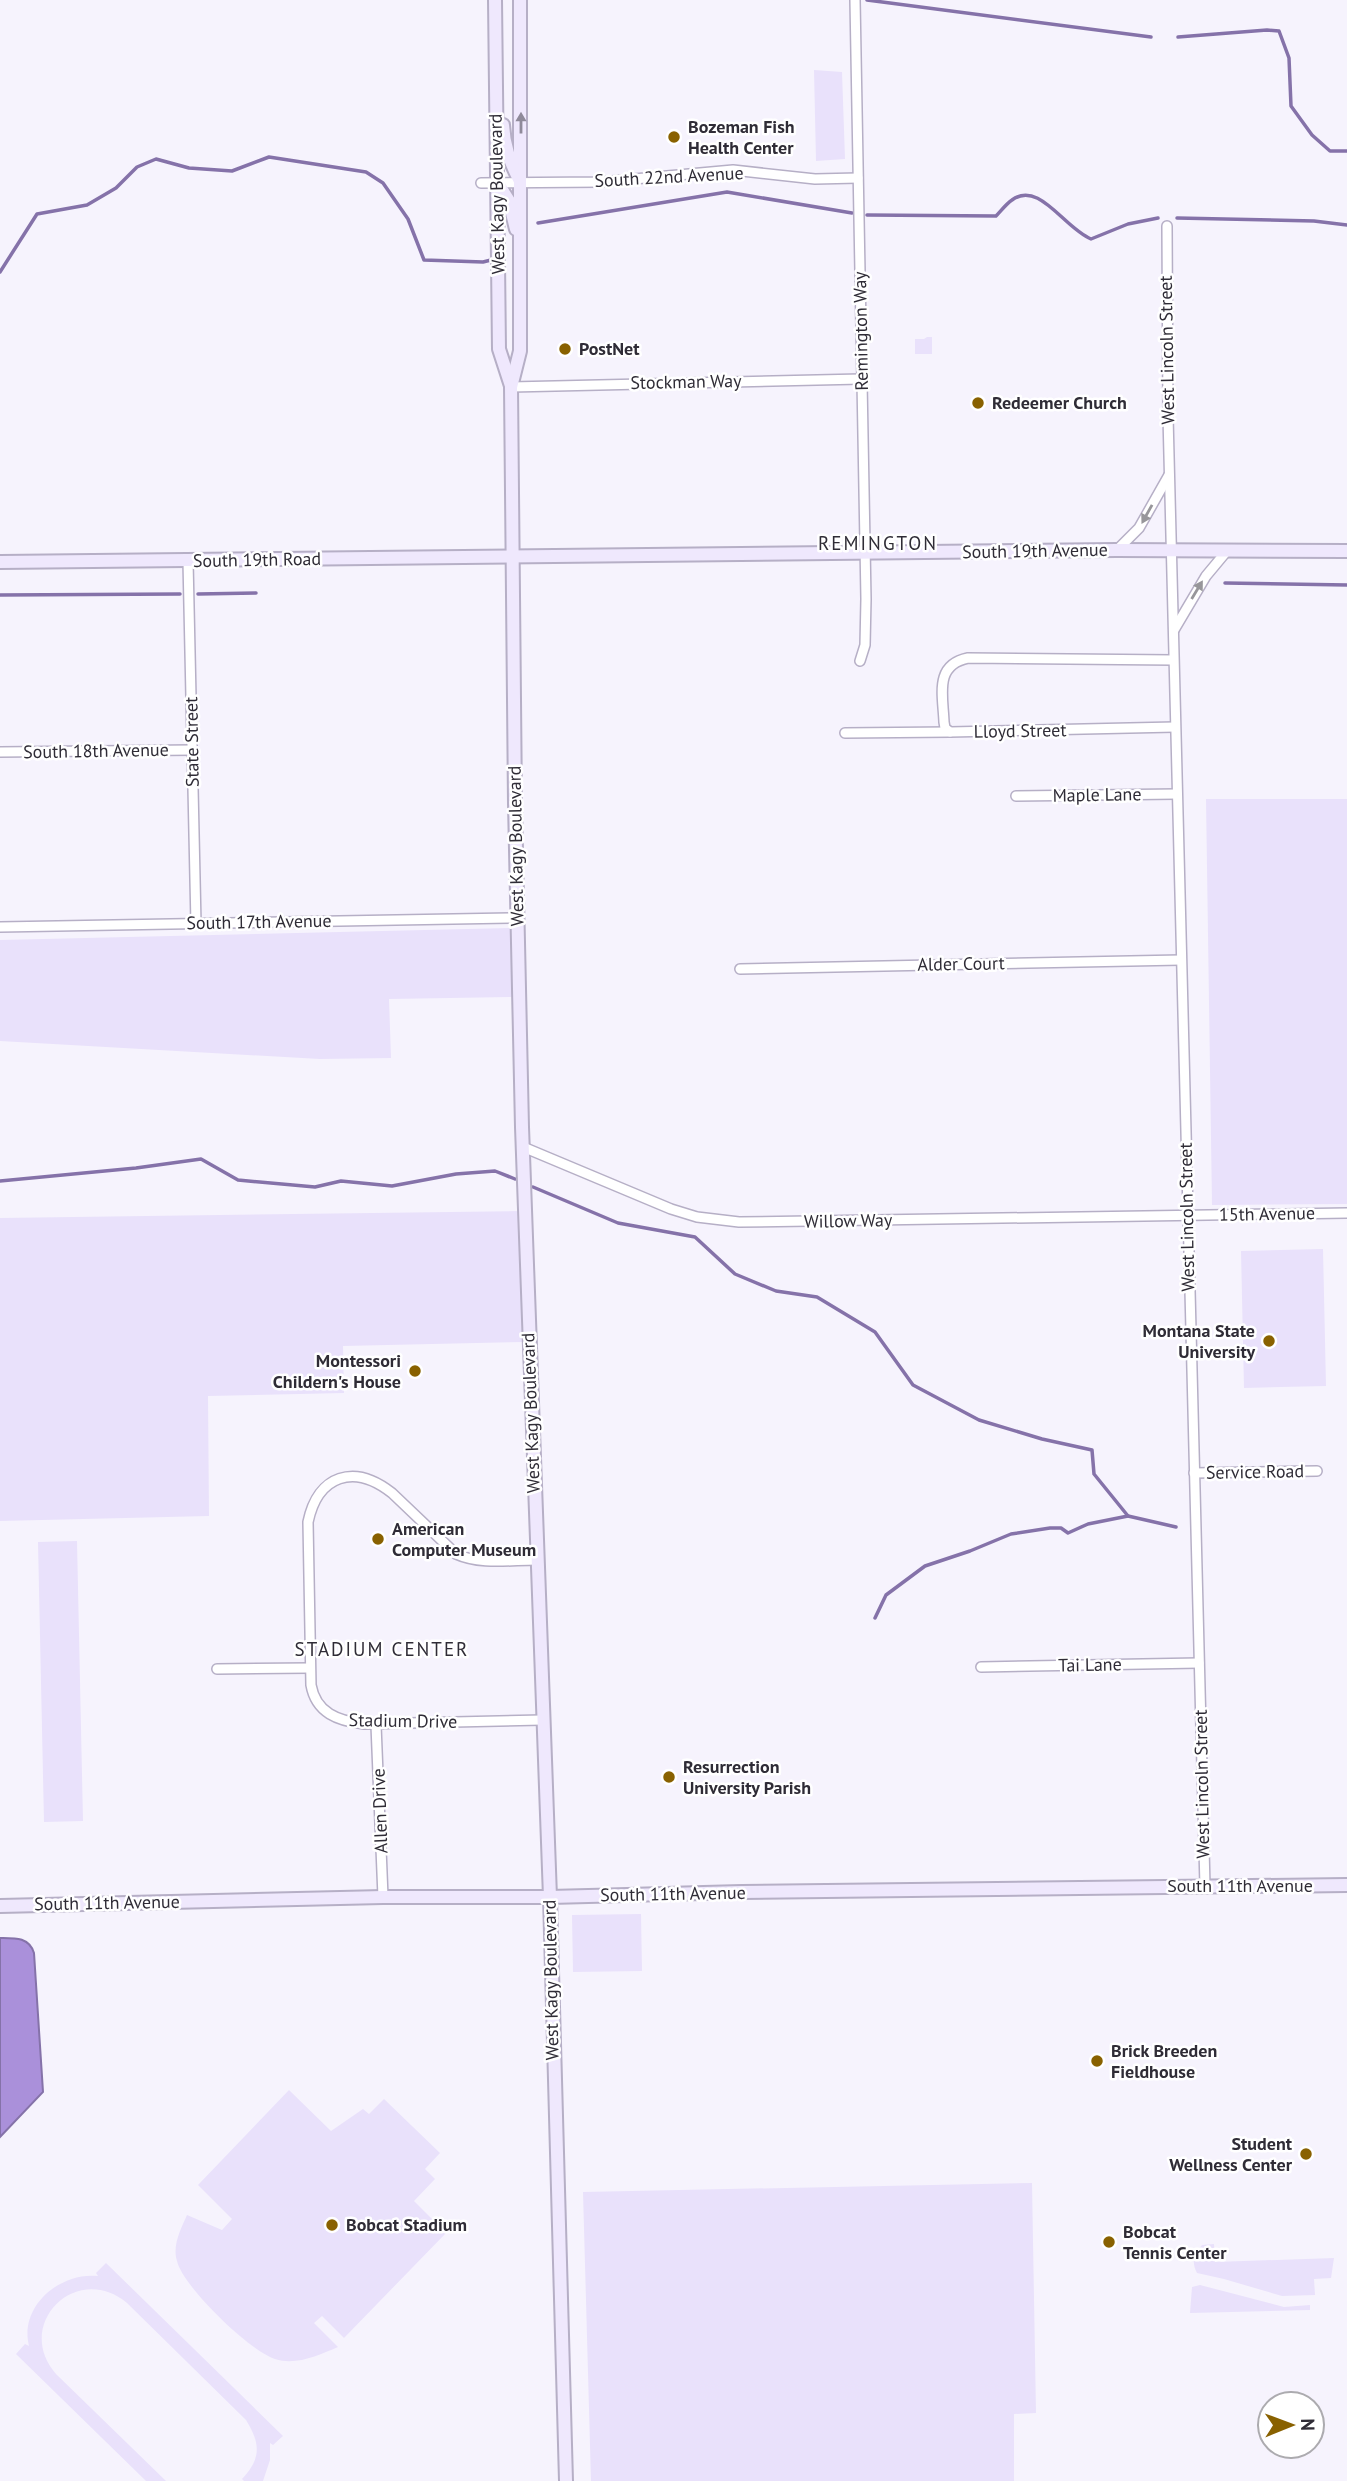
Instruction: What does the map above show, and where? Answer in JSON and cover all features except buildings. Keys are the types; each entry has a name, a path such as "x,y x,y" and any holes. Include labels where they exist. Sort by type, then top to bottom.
{"main road":[{"name":"West Kagy Boulevard","path":"495,0 499,349 511,387"},
{"path":"513,0 514,42 520,75"},
{"name":"West Kagy Boulevard","path":"520,0 521,309 520,351 511,387 517,918 536,1560 550,1897 566,2481"},
{"path":"495,45 502,77 503,137 510,164 521,183"},
{"path":"497,182 509,201 517,231 517,287 521,309"},
{"name":"South 19th Avenue","path":"513,556 1117,550 1347,551"},
{"name":"South 19th Road","path":"0,562 513,556"},
{"name":"South 11th Avenue","path":"0,1906 383,1897 1347,1885"}],"street":[{"name":"Remington Way","path":"855,0 865,553 865,645 860,661"},
{"name":"South 22nd Avenue","path":"481,183 601,182 733,170 815,178 858,178"},
{"name":"West Lincoln Street","path":"1167,226 1173,660 1205,1887"},
{"name":"Stockman Way","path":"511,387 861,379"},
{"path":"1117,550 1139,528 1170,473"},
{"path":"1173,632 1206,576 1226,552"},
{"name":"State Street","path":"188,561 197,924"},
{"name":"Lloyd Street","path":"1173,660 968,658 958,660 944,674 942,682 944,722 945,728 950,732 1175,727"},
{"path":"845,733 950,732"},
{"name":"South 18th Avenue","path":"0,752 192,750"},
{"name":"Maple Lane","path":"1016,796 1177,794"},
{"name":"South 17th Avenue","path":"0,927 517,918"},
{"name":"Alder Court","path":"740,968 1181,960"},
{"name":"Willow Way","path":"523,1147 671,1209 716,1220 865,1221 1188,1215"},
{"name":"15th Avenue","path":"1188,1215 1347,1213"},
{"name":"Service Road","path":"1194,1473 1317,1471"},
{"name":"Stadium Drive","path":"536,1560 467,1559 447,1547 383,1486 363,1477 340,1478 322,1490 314,1499 308,1522 312,1692 326,1712 344,1722 376,1724 542,1720"},
{"name":"Tai Lane","path":"981,1667 1199,1663"},
{"path":"217,1669 310,1668"},
{"name":"Allen Drive","path":"376,1724 383,1897"}],"shaded area":[{"path":"814,70 842,72 845,159 816,161"},
{"path":"932,337 932,354 915,354 915,339"},
{"path":"1206,799 1347,799 1347,1204 1212,1205"},
{"path":"512,928 515,997 389,999 391,1058 320,1059 0,1041 0,940"},
{"path":"520,1211 524,1342 343,1346 344,1393 208,1396 209,1516 0,1521 0,1218"},
{"path":"1323,1249 1326,1386 1244,1388 1241,1251"},
{"path":"77,1541 83,1821 44,1822 38,1542"},
{"path":"641,1914 642,1971 573,1972 572,1915"},
{"path":"0,1938 25,1941 34,1953 43,2092 0,2137"},
{"name":"Bobcat Stadium","path":"289,2090 331,2131 363,2109 369,2114 384,2099 440,2153 425,2169 435,2179 414,2201 446,2233 344,2338 322,2316 314,2323 338,2347 307,2359 283,2361 264,2354 219,2317 182,2272 176,2249 187,2215 222,2230 232,2219 198,2185"},
{"path":"1032,2183 1036,2413 1014,2414 1014,2481 591,2481 583,2192"},
{"path":"1214,2244 1215,2262 1334,2258 1331,2278 1314,2279 1315,2295 1282,2296 1197,2273 1194,2258 1197,2252 1202,2245"},
{"path":"106,2263 283,2436 273,2445 270,2443 270,2460 263,2481 242,2479 253,2465 257,2451 246,2420 127,2303 108,2292 88,2289 71,2294 56,2304 46,2319 42,2336 45,2355 56,2374 166,2481 146,2481 16,2354 25,2344 29,2346 30,2318 36,2305 57,2286 84,2276 98,2276 96,2273"},
{"path":"1200,2285 1284,2307 1310,2305 1310,2310 1190,2313 1192,2287"}],"waterway":[{"path":"867,0 1151,37"},
{"path":"1178,37 1279,31 1289,58 1291,106 1312,135 1330,151 1347,151"},
{"path":"0,272 37,214 87,205 116,188 137,167 156,159 189,168 232,171 269,157 366,172 383,183 408,219 424,260 483,262 491,260 493,255"},
{"path":"538,223 727,192 852,213"},
{"path":"867,215 996,216 1012,200 1022,195 1032,196 1091,239 1128,224 1158,218"},
{"path":"1177,218 1314,221 1347,225"},
{"path":"1225,583 1347,585"},
{"path":"198,594 256,593"},
{"path":"0,595 180,594"},
{"path":"0,1181 201,1159 238,1180 315,1187 341,1181 392,1186 456,1174 495,1171 515,1179"},
{"path":"533,1187 618,1223 695,1237 735,1274 776,1291 817,1297 875,1332 913,1385 979,1420 1042,1439 1092,1450 1094,1474 1128,1516 1176,1527"},
{"path":"875,1618 886,1595 925,1566 1011,1534 1050,1528 1061,1528 1068,1533 1088,1524 1128,1516"}],"place":[{"name":"Bozeman Fish Health Center","path":"674,137"},
{"name":"PostNet","path":"565,349"},
{"name":"Redeemer Church","path":"978,403"},
{"name":"Montana State University","path":"1269,1341"},
{"name":"Montessori Childern's House","path":"415,1371"},
{"name":"American Computer Museum","path":"378,1539"},
{"name":"Resurrection University Parish","path":"669,1777"},
{"name":"Brick Breeden Fieldhouse","path":"1097,2061"},
{"name":"Student Wellness Center","path":"1306,2154"},
{"name":"Bobcat Stadium","path":"332,2225"},
{"name":"Bobcat Tennis Center","path":"1109,2242"}],"district":[{"name":"REMINGTON","path":"878,543"},
{"name":"STADIUM CENTER","path":"382,1649"}]}
